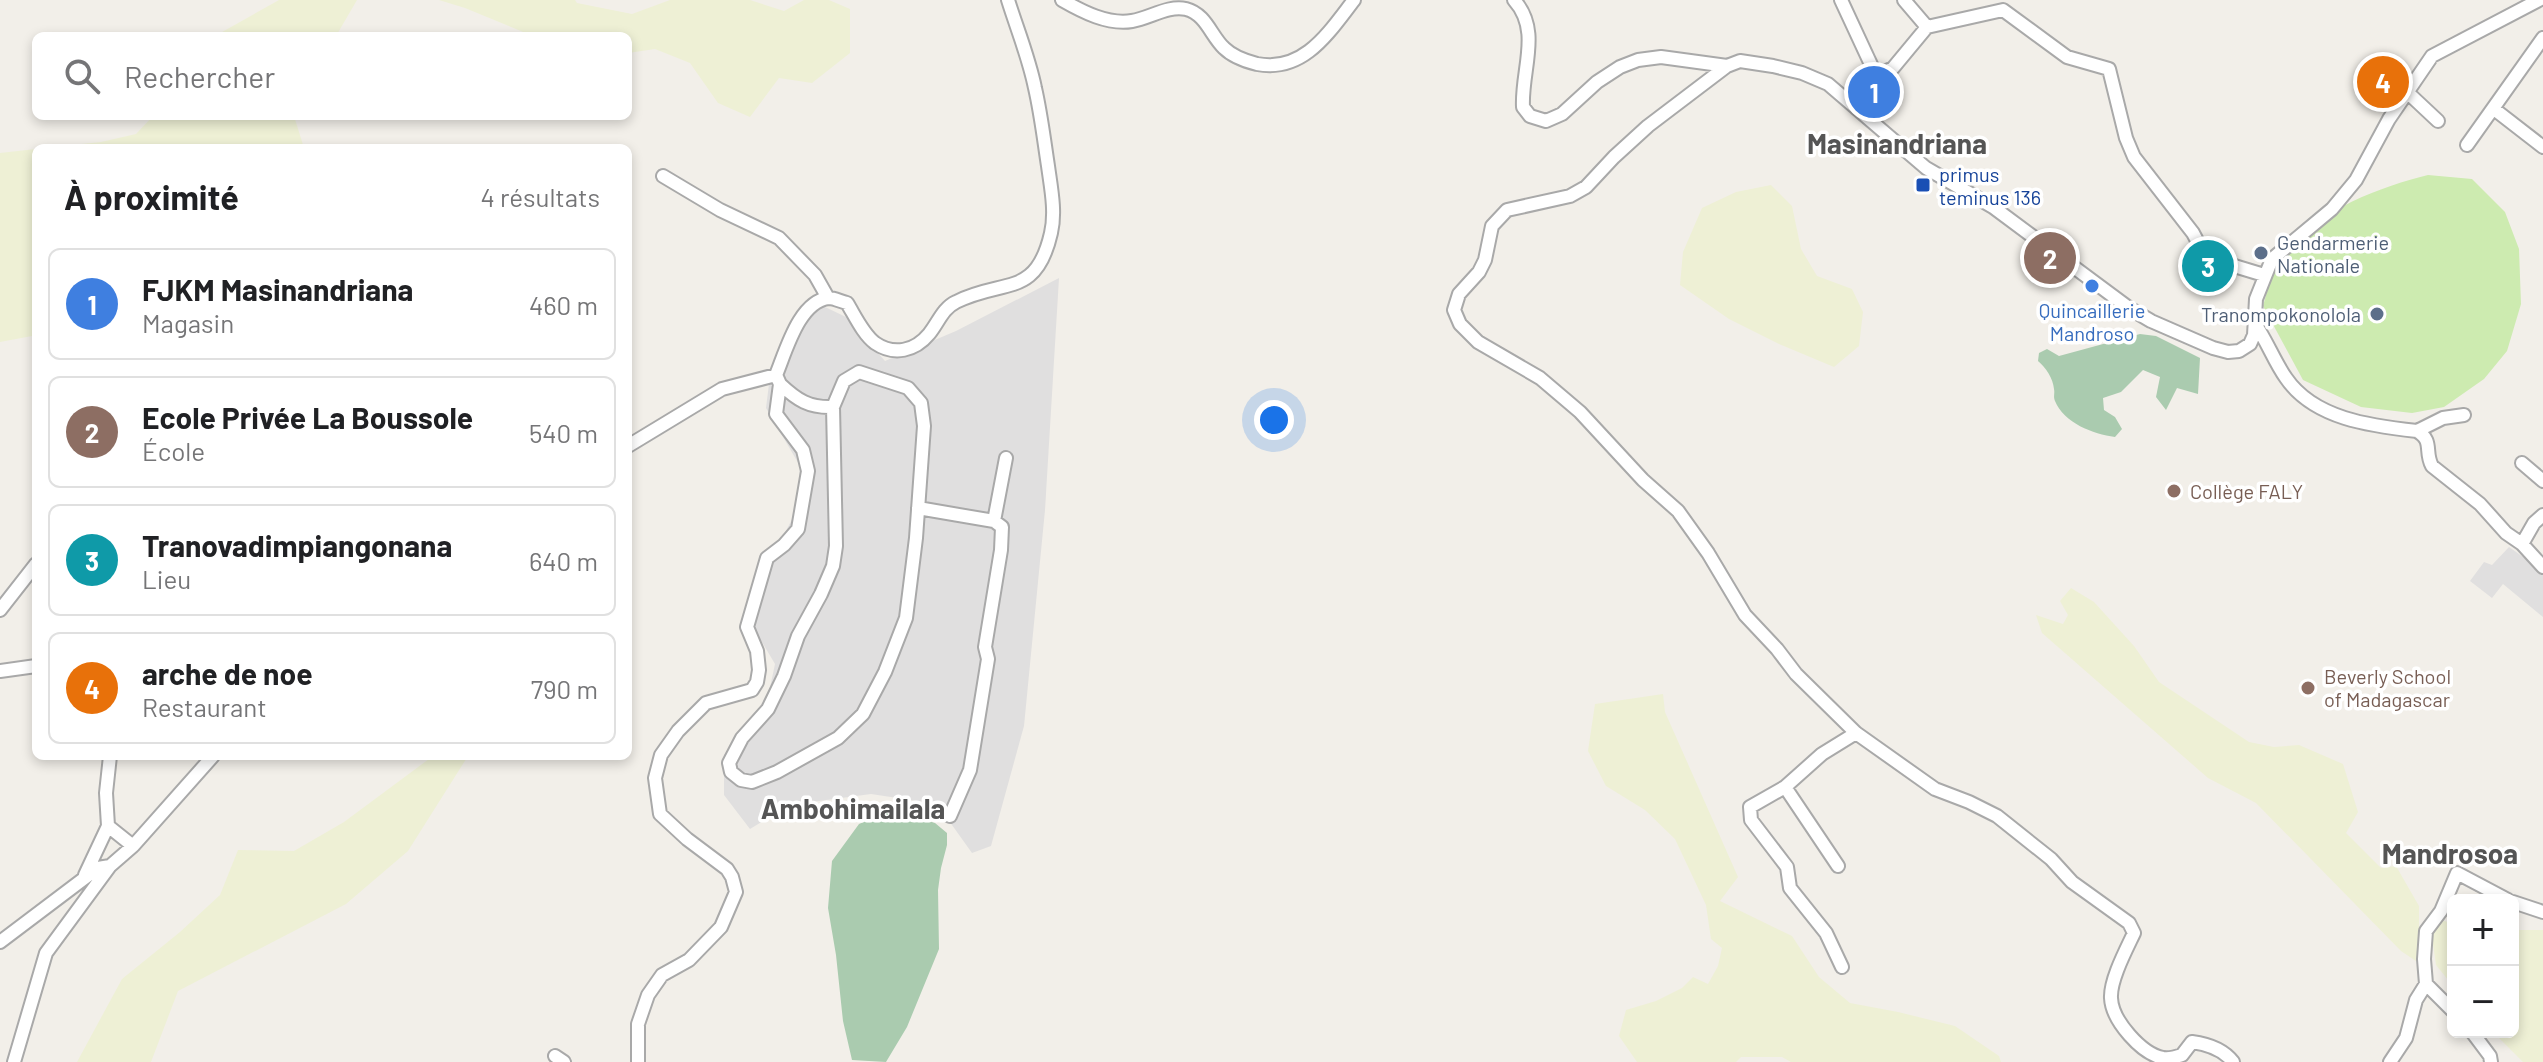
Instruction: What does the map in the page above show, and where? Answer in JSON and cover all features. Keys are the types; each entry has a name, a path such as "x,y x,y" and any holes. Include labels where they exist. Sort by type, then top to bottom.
{"street":[{"path":"638,1062 638,1024 648,995 662,975 689,960 721,927 736,892 727,869 660,814 655,778 661,755 678,731 706,703 752,690 757,682 757,651 747,627 767,558 798,529 808,471 803,450 776,414 778,380 802,315 812,305 828,298 847,303 874,342 890,350 914,348 927,337 949,305 1023,282 1038,269 1052,230 1053,205 1035,86 1008,0"},
{"path":"1062,0 1081,11 1114,21 1133,21 1174,8 1192,11 1233,56 1279,66 1301,58 1315,47 1354,0"},
{"path":"1514,0 1525,17 1529,36 1523,107 1537,119 1546,121 1562,114 1597,82 1638,60 1661,57 1727,66"},
{"path":"1841,0 1874,71"},
{"path":"1904,0 1927,27"},
{"path":"2233,1062 2212,1047 2192,1042 2182,1055 2166,1059 2126,1033 2111,999 2116,975 2134,933 2129,923 2072,882 2051,859 1997,816 1935,789 1856,733 1796,674 1745,615 1708,553 1678,511 1643,480 1580,412 1540,378 1478,342 1460,324 1454,310 1459,294 1479,272 1485,260 1492,226 1507,210 1570,196 1586,187 1648,126 1727,66 1740,61 1802,73 1828,84 1926,168 1993,207 2151,321 2213,348 2239,351 2250,344 2256,299 2272,259 2332,209 2356,180 2406,91 2432,56 2539,0"},
{"path":"1850,101 1867,75 1893,68 1927,27 2003,10 2067,57 2109,69 2126,138 2134,157 2193,233 2202,250 2231,265 2264,275"},
{"path":"2467,145 2543,38"},
{"path":"2406,91 2438,121"},
{"path":"2494,109 2543,147"},
{"path":"663,176 720,210 779,238 815,275 828,298"},
{"path":"2255,324 2268,341 2284,375 2302,397 2315,406 2369,425 2417,431 2443,418 2464,415"},
{"path":"859,372 908,388 921,403 924,426 906,618 885,672 863,714 838,738 777,772 752,782 741,780 731,772 729,763 742,738 768,709 798,636 833,566 836,546 833,407 844,381 859,372"},
{"path":"632,444 722,389 778,380 807,404 816,408 833,407"},
{"path":"2369,425 2372,409"},
{"path":"2417,431 2427,440 2428,459 2432,466 2480,504 2543,567"},
{"path":"994,521 1006,458"},
{"path":"2522,463 2539,477 2543,461"},
{"path":"918,508 994,521 1002,527 985,647 988,659 970,770 950,816"},
{"path":"2522,544 2534,523 2543,515"},
{"path":"0,610 32,569"},
{"path":"0,671 32,667"},
{"path":"1842,967 1826,933 1790,888 1787,867 1751,820 1750,807 1785,787 1822,754 1856,733"},
{"path":"84,878 108,826 106,793 110,760"},
{"path":"14,1062 46,953 110,866 133,846 209,760"},
{"path":"1785,787 1838,866"},
{"path":"108,826 133,846"},
{"path":"0,942 98,868 110,866"},
{"path":"2448,894 2457,873 2497,894"},
{"path":"2390,1062 2406,1038 2416,1000 2426,984 2426,931 2447,897"},
{"path":"2519,904 2543,912"},
{"path":"2426,984 2447,1005"},
{"path":"2476,1038 2491,1062"}],"shaded area":[{"path":"1059,278 1045,510 1024,726 991,846 972,853 937,804 871,794 789,805 750,829 724,795 724,755 768,697 775,664 749,620 760,580 798,508 800,466 766,408 771,368 802,321 823,306 846,317 885,361 956,331"},
{"path":"2509,547 2543,571 2543,617 2503,584 2492,598 2470,581 2484,562 2492,565"}],"green space":[{"path":"279,0 357,0 338,32 222,32"},
{"path":"439,0 575,0 577,3 632,14 670,0 750,0 784,11 804,0 829,0 850,9 850,53 812,83 779,78 750,117 718,103 690,63 655,49 632,52 632,32 523,32"},
{"path":"149,120 295,120 303,144 81,144 136,134"},
{"path":"32,149 32,336 0,342 0,153"},
{"path":"2428,175 2472,179 2505,212 2519,249 2521,304 2507,351 2484,379 2444,407 2412,413 2361,407 2303,380 2263,306 2271,276 2297,238 2337,209 2384,188"},
{"path":"1771,185 1792,206 1801,249 1817,276 1852,289 1863,312 1859,346 1834,367 1729,319 1680,285 1683,252 1702,208 1736,192"},
{"path":"2140,334 2156,336 2200,358 2198,394 2177,388 2166,410 2156,397 2160,377 2143,370 2121,392 2103,398 2104,410 2115,417 2122,429 2115,437 2089,430 2072,421 2055,401 2051,377 2038,361 2039,353 2047,349 2059,356"},
{"path":"2071,588 2094,602 2134,646 2159,682 2249,742 2274,747 2299,745 2343,764 2358,812 2346,833 2381,868 2396,866 2419,906 2419,963 2401,951 2256,803 2208,778 2042,633 2036,615 2063,624 2068,615 2060,601"},
{"path":"1663,694 1665,712 1738,877 1720,901 1792,936 1819,977 1850,1003 1955,1026 1999,1056 2001,1062 1791,1062 1782,1057 1741,1057 1736,1062 1637,1062 1619,1036 1626,1010 1656,1001 1682,988 1693,977 1708,984 1718,966 1722,948 1711,939 1706,905 1675,839 1645,810 1606,786 1588,751 1595,704"},
{"path":"428,760 465,760 408,851 346,904 178,991 151,1062 77,1062 122,979 220,895 238,850 294,851 344,822"},
{"path":"892,810 935,823 947,833 938,890 939,949 907,1027 886,1062 852,1060 843,1021 828,908 832,861 859,824"},
{"path":"2439,919 2447,922 2447,979 2436,965 2432,937"},
{"path":"2519,930 2543,930 2543,1062 2523,1062 2499,1038 2519,1038"}],"place":[{"name":"arche de noe","path":"2383,82"},
{"name":"FJKM Masinandriana","path":"1874,92"},
{"name":"primus teminus 136","path":"1923,185"},
{"name":"Gendarmerie Nationale","path":"2261,253"},
{"name":"Ecole Privée La Boussole","path":"2050,258"},
{"name":"Tranovadimpiangonana","path":"2208,266"},
{"name":"Quincaillerie Mandroso","path":"2092,286"},
{"name":"Tranompokonolola","path":"2377,314"},
{"name":"Collège FALY","path":"2174,491"},
{"name":"Beverly School of Madagascar","path":"2308,688"}],"district":[{"name":"Masinandriana","path":"1897,143"},
{"name":"Ambohimailala","path":"853,808"},
{"name":"Mandrosoa","path":"2450,853"}]}
